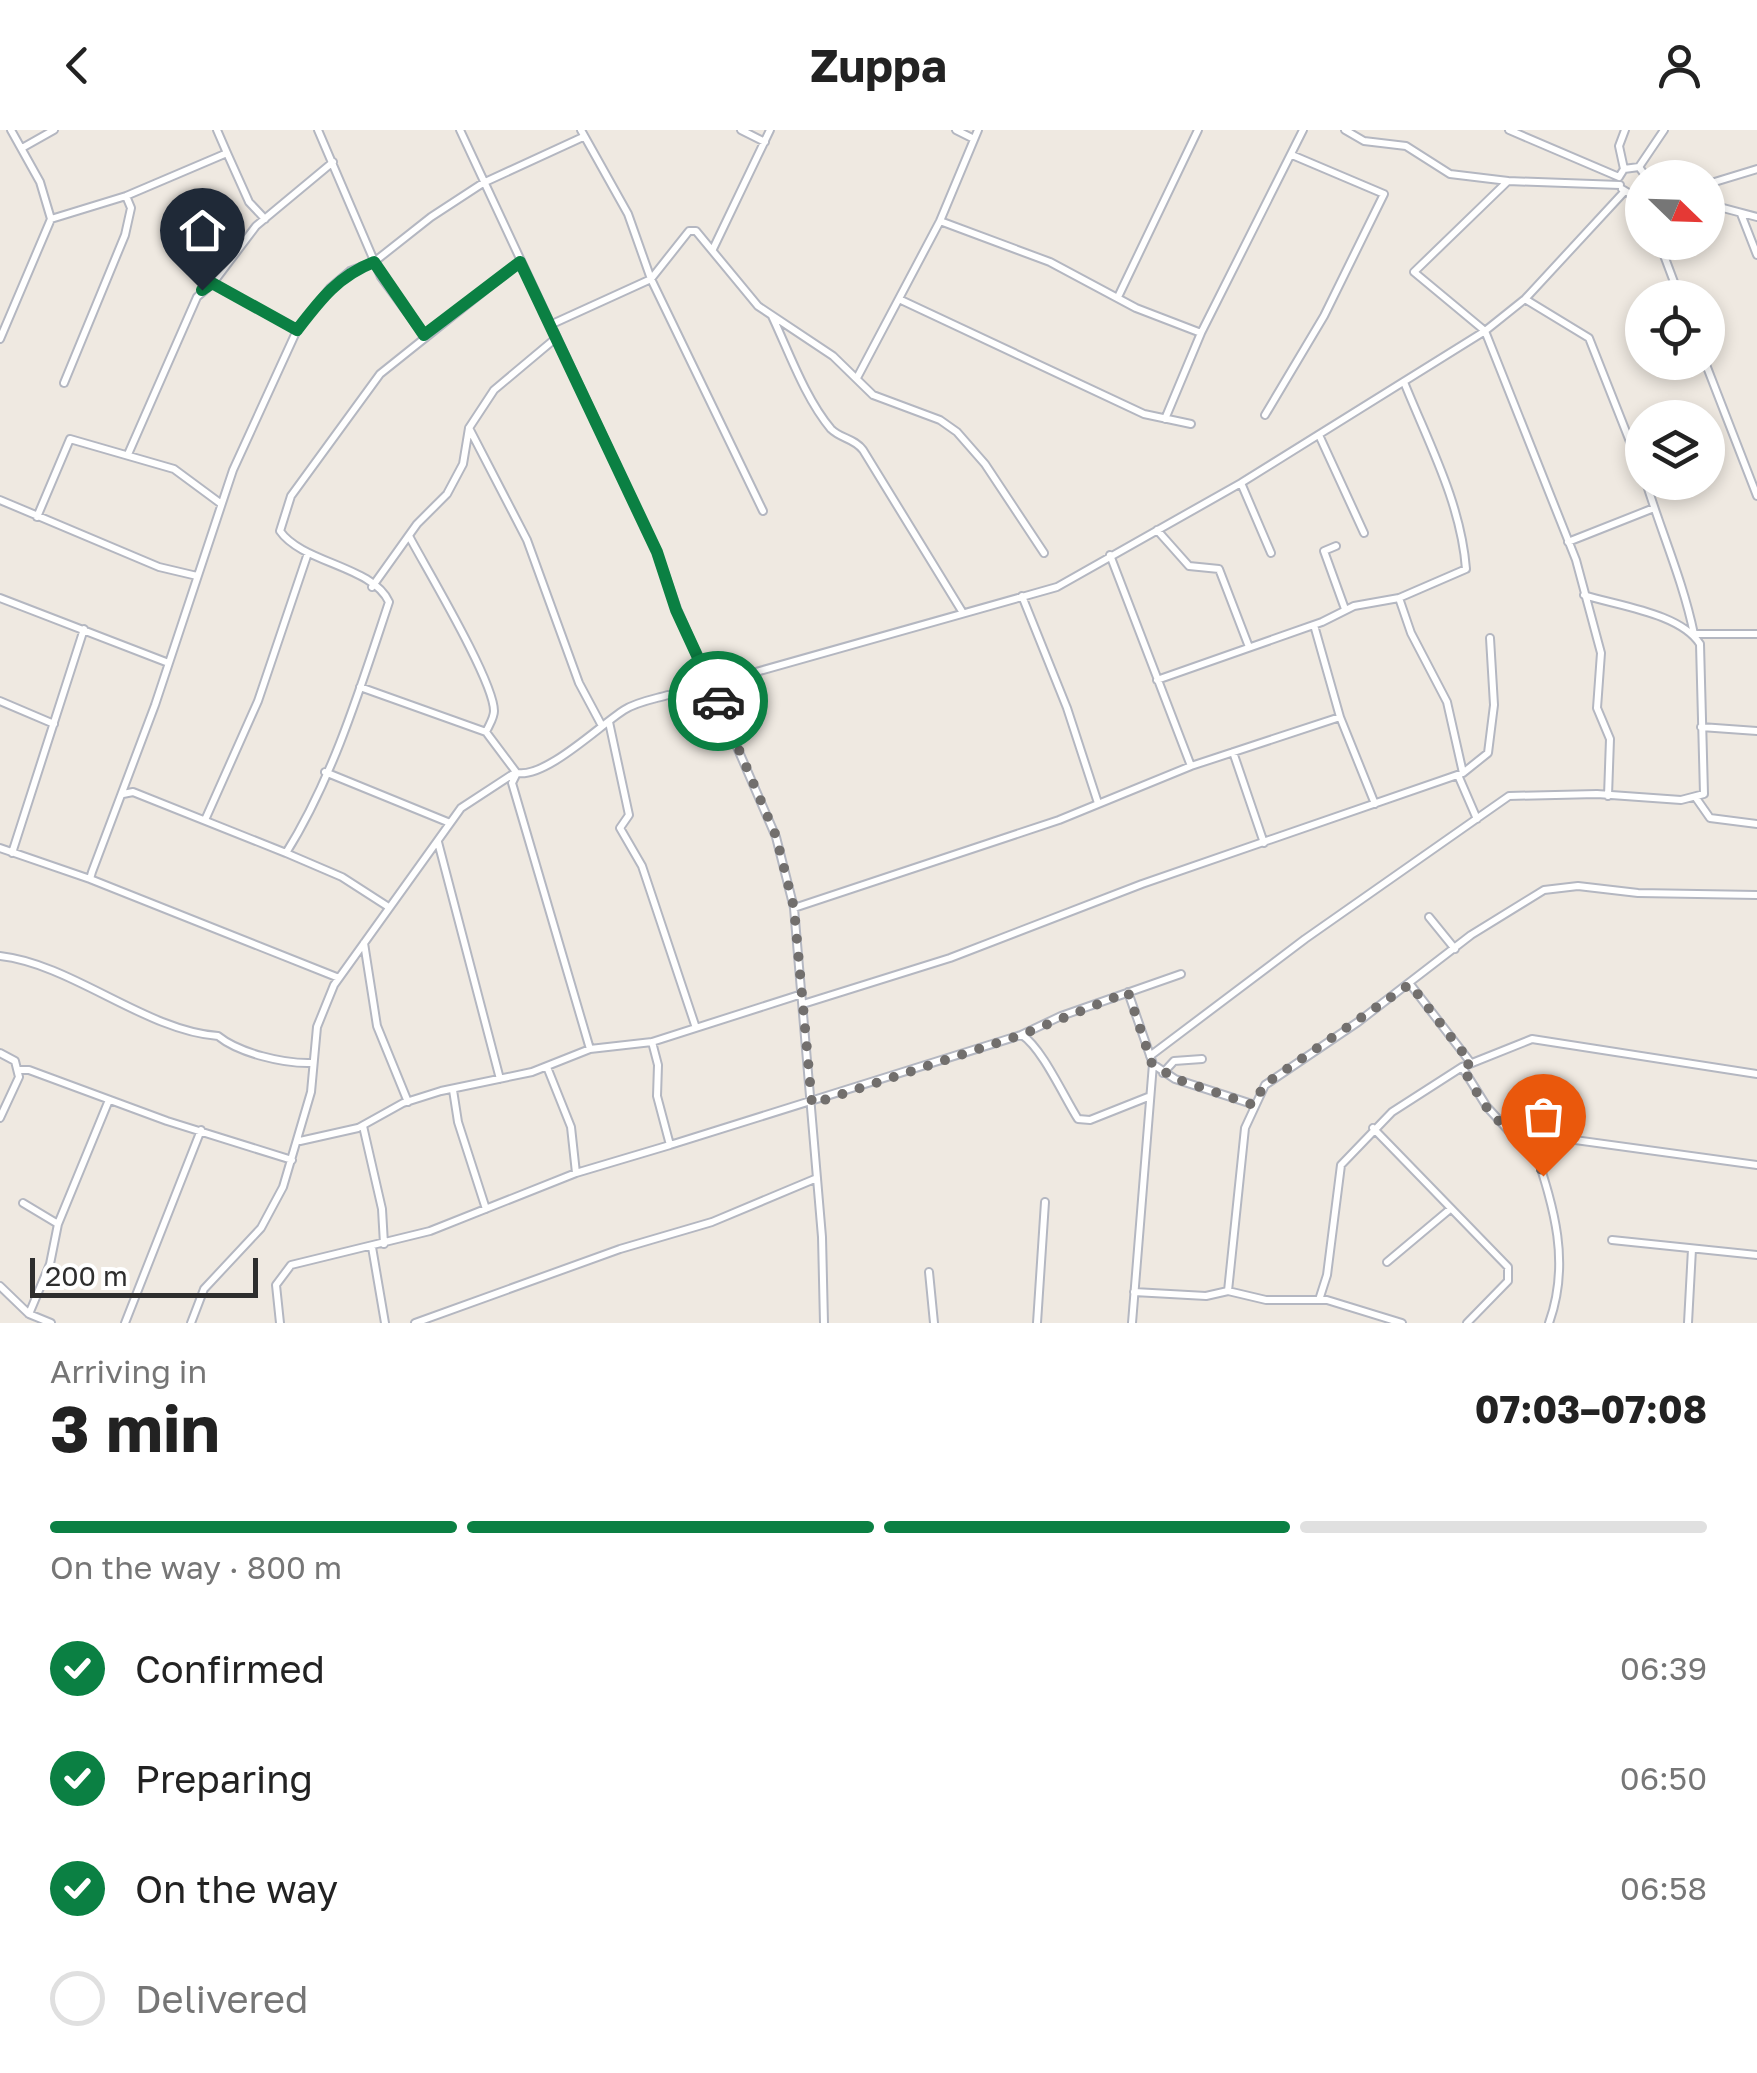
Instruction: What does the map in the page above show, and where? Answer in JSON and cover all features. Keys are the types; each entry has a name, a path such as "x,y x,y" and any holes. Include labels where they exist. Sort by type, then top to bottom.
{"street":[{"path":"0,339 50,219 49,202 11,130"},
{"path":"22,148 54,130"},
{"path":"218,130 249,202 265,219"},
{"path":"318,130 374,262 424,335"},
{"path":"460,130 657,552 776,836 794,908 812,1104 824,1323"},
{"path":"741,130 764,142"},
{"path":"712,249 770,130"},
{"path":"956,130 974,140"},
{"path":"858,376 901,300 978,130"},
{"path":"1118,297 1198,130"},
{"path":"1166,419 1200,333 1303,130"},
{"path":"1344,130 1364,141 1406,146 1450,174 1508,181 1622,181"},
{"path":"1509,130 1529,133 1625,183"},
{"path":"1622,181 1619,146 1625,130"},
{"path":"1644,160 1664,130"},
{"path":"90,879 124,794 220,503 297,330 330,288 350,271 374,262 431,217 484,183 582,133 606,168 652,279 763,510"},
{"path":"50,219 126,196 226,153"},
{"path":"1265,415 1324,316 1384,194 1292,155"},
{"path":"129,452 198,297 265,219 333,162"},
{"path":"1725,179 1757,169"},
{"path":"710,685 1057,586 1241,483 1485,332 1526,300 1625,179"},
{"path":"1508,181 1414,272 1485,332 1568,542 1601,653 1597,708 1610,738 1608,796"},
{"path":"64,383 125,234 131,208 126,196"},
{"path":"1725,209 1757,217"},
{"path":"1740,213 1757,255"},
{"path":"940,220 1050,262 1200,333"},
{"path":"550,325 652,279 688,232 696,231 758,306 858,376 872,395 940,420 957,432 985,464 1044,554"},
{"path":"286,853 360,687 389,602 346,569 288,542 280,531 291,496 358,399 424,335 520,262"},
{"path":"212,283 297,330"},
{"path":"901,300 1144,414 1191,424"},
{"path":"1526,300 1589,338 1625,429"},
{"path":"771,315 822,417 835,434 856,440 963,614"},
{"path":"372,587 456,479 469,428 494,390 556,338"},
{"path":"1712,380 1757,496"},
{"path":"1157,680 1314,625 1344,609 1399,598 1466,569 1464,538 1404,382"},
{"path":"469,428 526,540 575,673 606,724 629,816 620,828 642,866 694,1025"},
{"path":"1319,435 1364,533"},
{"path":"37,517 70,438 129,452 190,476 220,503"},
{"path":"1241,483 1271,553"},
{"path":"0,500 159,566 197,576"},
{"path":"1151,1060 1508,796 1696,798 1704,794 1707,779 1700,644 1694,634 1682,578 1652,500"},
{"path":"1568,542 1654,508"},
{"path":"1157,530 1189,566 1219,569 1249,647"},
{"path":"409,536 467,644 493,704 494,715 486,732"},
{"path":"1336,546 1324,551 1344,609"},
{"path":"205,820 258,701 308,552"},
{"path":"1110,555 1191,766"},
{"path":"1584,595 1694,634 1757,634"},
{"path":"1022,596 1068,708 1098,803"},
{"path":"0,598 166,662"},
{"path":"1399,598 1411,634 1447,702 1460,774 1477,819"},
{"path":"1314,625 1340,717 1375,804"},
{"path":"12,853 84,629"},
{"path":"803,1004 950,958 1460,774 1488,753 1494,705 1490,638"},
{"path":"360,687 486,732 516,772 527,775"},
{"path":"590,1049 541,872 511,790 517,773 527,775 626,708 668,694"},
{"path":"0,701 54,724"},
{"path":"794,908 1059,820 1191,766 1340,717"},
{"path":"1702,727 1757,730"},
{"path":"1233,752 1264,843"},
{"path":"325,772 450,823"},
{"path":"191,1323 210,1281 261,1228 292,1160 311,1092 317,1027 339,978 450,823 473,797 516,772"},
{"path":"124,794 133,792 286,853 342,877 388,906"},
{"path":"1696,798 1710,818 1757,824"},
{"path":"437,840 500,1080"},
{"path":"0,848 90,879 339,978"},
{"path":"1228,1291 1245,1128 1265,1084 1524,901 1562,886 1757,896"},
{"path":"1430,917 1454,949"},
{"path":"364,941 377,1026 408,1102"},
{"path":"0,956 64,973 132,1008 218,1036 228,1044 285,1061 312,1063"},
{"path":"280,1323 276,1285 291,1265 384,1244 576,1173 812,1104 1021,1035 1181,974"},
{"path":"1410,984 1471,1063"},
{"path":"1128,992 1151,1060 1132,1323"},
{"path":"300,1141 364,1126 408,1102 546,1067 590,1049 652,1042 694,1025 802,994"},
{"path":"1021,1035 1043,1056 1056,1088 1078,1120 1090,1120 1148,1097"},
{"path":"1319,1300 1327,1275 1336,1178 1349,1154 1373,1128 1462,1067 1532,1040 1757,1074"},
{"path":"652,1042 658,1065 657,1096 670,1145"},
{"path":"0,1053 15,1061 18,1070 15,1092 0,1118"},
{"path":"1163,1073 1174,1062 1202,1059"},
{"path":"1151,1060 1163,1073 1253,1105"},
{"path":"546,1067 571,1127 576,1173"},
{"path":"1462,1067 1502,1125 1530,1134 1757,1165"},
{"path":"18,1070 30,1070 292,1160"},
{"path":"453,1090 458,1122 486,1209"},
{"path":"29,1314 50,1264 58,1224 109,1100"},
{"path":"364,1126 382,1209 384,1244"},
{"path":"1373,1128 1511,1274 1467,1323"},
{"path":"125,1323 200,1130"},
{"path":"1530,1134 1560,1230 1562,1278 1549,1323"},
{"path":"415,1323 620,1248 712,1222 817,1178"},
{"path":"1036,1323 1045,1202"},
{"path":"22,1203 58,1224"},
{"path":"1387,1262 1449,1210"},
{"path":"1612,1240 1757,1255"},
{"path":"372,1247 385,1323"},
{"path":"1688,1323 1692,1249"},
{"path":"929,1272 934,1323"},
{"path":"0,1286 29,1314 51,1323"},
{"path":"1134,1292 1206,1296 1228,1291 1266,1300 1319,1300 1362,1318 1402,1323"}],"way so far":[{"path":"718,701 776,836 794,908 812,1104 1021,1035 1128,992 1152,1064 1176,1079 1219,1090 1253,1105 1265,1084 1410,984 1471,1063 1462,1067 1486,1107 1509,1131 1530,1134 1543,1176"}],"route":[{"path":"202,290 212,283 297,330 330,288 350,271 374,262 424,335 520,262 657,552 676,610 718,701"}]}
